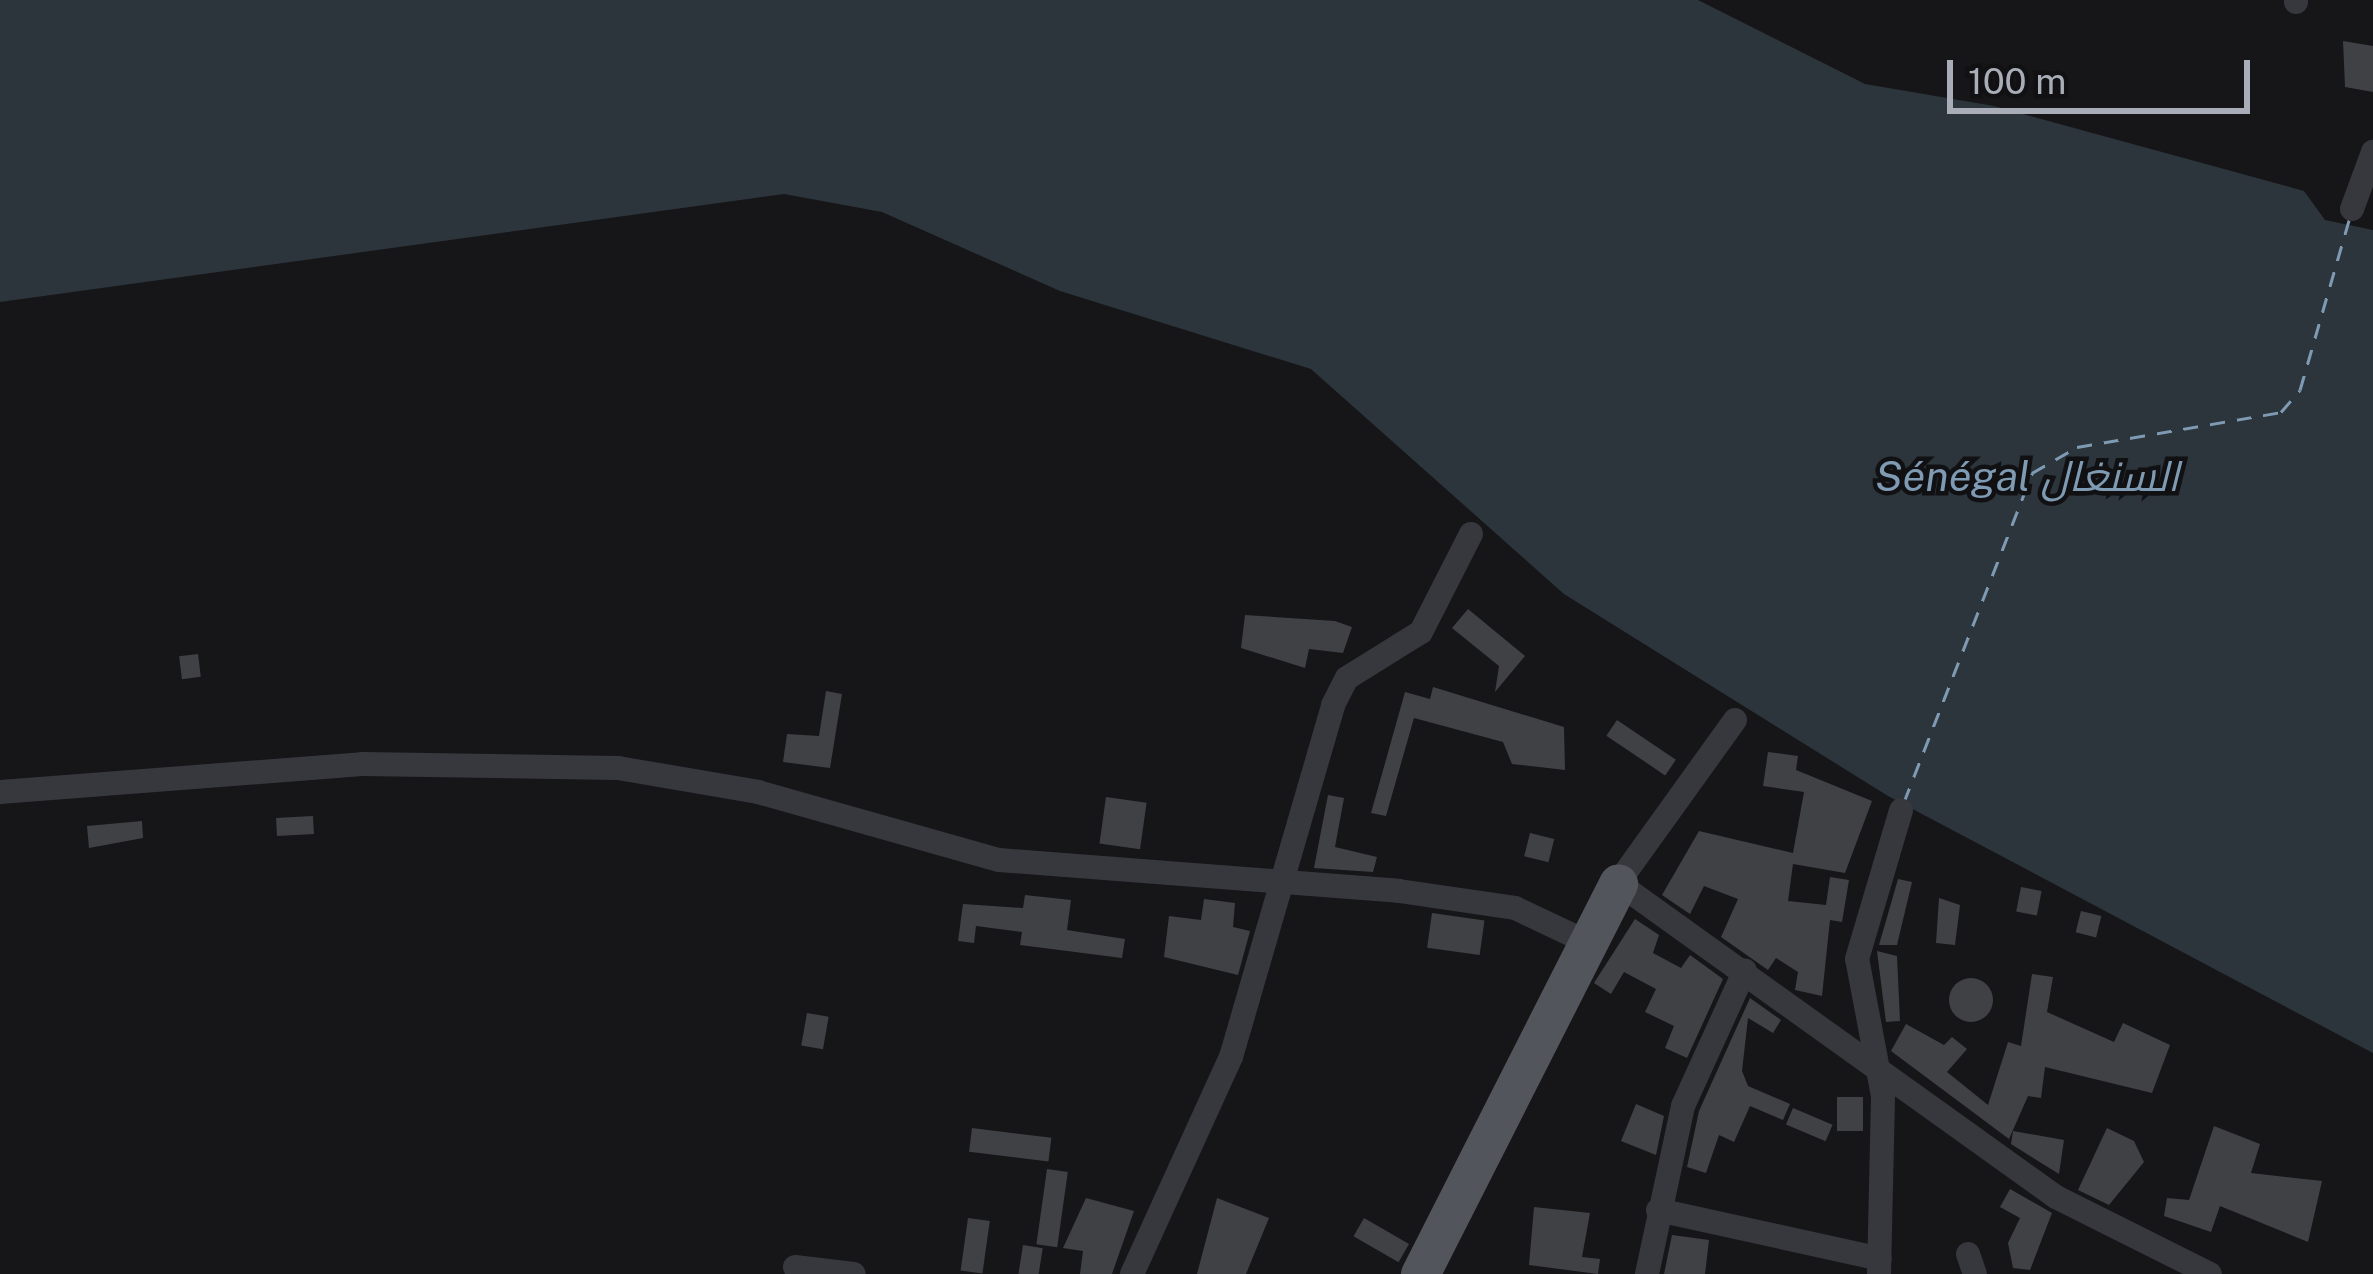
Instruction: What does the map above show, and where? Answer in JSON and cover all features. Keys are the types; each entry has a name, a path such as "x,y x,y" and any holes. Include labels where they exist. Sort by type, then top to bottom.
{"main road":[{"path":"1420,1274 1618,883"}],"street":[{"path":"2352,209 2373,152"},
{"path":"1132,1274 1231,1058 1288,888 1347,678 1421,632 1472,534"},
{"path":"1735,720 1618,883 2056,1197 2210,1274"},
{"path":"0,792 362,764 618,768 758,792 999,860 1515,908 1589,943"},
{"path":"1658,1210 1880,1266 1878,1066 1857,959 1901,810"},
{"path":"1647,1274 1683,1106 1745,970"},
{"path":"795,1267 854,1274"}],"water":[{"name":"Sénégal السنغال","path":"0,0 1698,0 1865,84 1994,106 2304,191 2325,220 2373,230 2373,1053 1888,796 1564,594 1311,369 1060,291 882,212 784,194 0,302"}],"building":[{"path":"2343,41 2373,46 2373,92 2345,87"},
{"path":"1468,609 1525,656 1495,692 1499,666 1452,628"},
{"path":"1245,615 1335,621 1352,627 1343,653 1309,649 1305,668 1241,648"},
{"path":"198,654 201,677 182,679 179,656"},
{"path":"1433,687 1564,727 1565,770 1512,764 1503,742 1414,718 1386,816 1371,813 1405,692 1430,699"},
{"path":"826,691 842,694 830,768 783,762 787,734 819,736"},
{"path":"1617,720 1676,760 1665,775 1606,736"},
{"path":"1768,752 1798,756 1796,770 1872,801 1845,873 1793,864 1788,901 1826,905 1830,877 1849,880 1842,922 1830,920 1822,996 1795,990 1798,972 1776,958 1768,970 1721,937 1738,899 1704,886 1690,914 1662,895 1699,831 1793,853 1804,792 1763,786"},
{"path":"1328,795 1344,798 1335,847 1377,857 1373,872 1314,868"},
{"path":"1106,797 1147,803 1140,849 1099,844"},
{"path":"313,816 314,834 277,836 276,818"},
{"path":"142,821 143,838 89,848 87,826"},
{"path":"1530,833 1554,839 1548,862 1524,856"},
{"path":"1898,879 1912,882 1897,945 1879,945"},
{"path":"2021,887 2042,891 2037,916 2016,912"},
{"path":"1025,895 1071,900 1067,930 1125,939 1122,958 1020,945 1022,932 976,926 974,943 958,941 963,904 1023,908"},
{"path":"1939,898 1960,905 1955,945 1936,943"},
{"path":"1204,899 1235,903 1233,927 1250,931 1238,975 1164,957 1169,916 1201,920"},
{"path":"2081,911 2101,916 2096,937 2076,932"},
{"path":"1432,913 1484,920 1480,955 1427,948"},
{"path":"1635,919 1659,935 1653,953 1681,968 1690,955 1723,979 1687,1058 1665,1048 1674,1026 1645,1012 1656,989 1624,972 1611,994 1594,983"},
{"path":"1877,951 1897,956 1900,1021 1886,1022"},
{"path":"2032,974 2053,977 2047,1012 2114,1042 2123,1023 2170,1045 2152,1093 2045,1067 2041,1098 2028,1096 2009,1139 1891,1051 1906,1024 1944,1045 1952,1037 1967,1049 1947,1072 1988,1105 2008,1042 2021,1046"},
{"path":"1971,978 1986,985 1993,1000 1986,1015 1971,1022 1956,1015 1949,1000 1956,985"},
{"path":"1750,998 1781,1020 1773,1033 1748,1018 1742,1071 1748,1086 1790,1104 1783,1120 1750,1106 1734,1142 1719,1135 1706,1173 1687,1167 1699,1111"},
{"path":"807,1013 829,1017 823,1049 801,1045"},
{"path":"1837,1097 1863,1097 1863,1131 1837,1131"},
{"path":"1636,1104 1664,1116 1656,1155 1621,1141"},
{"path":"1793,1108 1833,1125 1826,1141 1786,1125"},
{"path":"2214,1126 2260,1144 2251,1173 2322,1181 2308,1242 2220,1206 2211,1232 2164,1216 2167,1198 2189,1200"},
{"path":"972,1128 1051,1138 1048,1162 969,1152"},
{"path":"2107,1128 2134,1141 2144,1162 2109,1205 2078,1190"},
{"path":"2013,1131 2064,1140 2059,1174 2011,1144"},
{"path":"1047,1169 1068,1172 1057,1247 1036,1244"},
{"path":"2010,1189 2052,1213 2030,1270 2013,1268 2008,1243 2020,1218 2000,1207"},
{"path":"1086,1198 1134,1211 1112,1274 1080,1274 1083,1251 1063,1248"},
{"path":"1217,1198 1269,1218 1246,1274 1197,1274"},
{"path":"1534,1207 1590,1213 1582,1257 1600,1259 1598,1274 1529,1265"},
{"path":"968,1218 990,1221 982,1274 961,1270"},
{"path":"1364,1218 1409,1244 1399,1262 1354,1236"},
{"path":"1672,1235 1709,1240 1705,1274 1664,1274"},
{"path":"1023,1245 1043,1248 1039,1274 1018,1274"}],"ferry route":[{"path":"1904,802 2032,473 2077,447 2281,412 2300,390 2350,217"}]}
